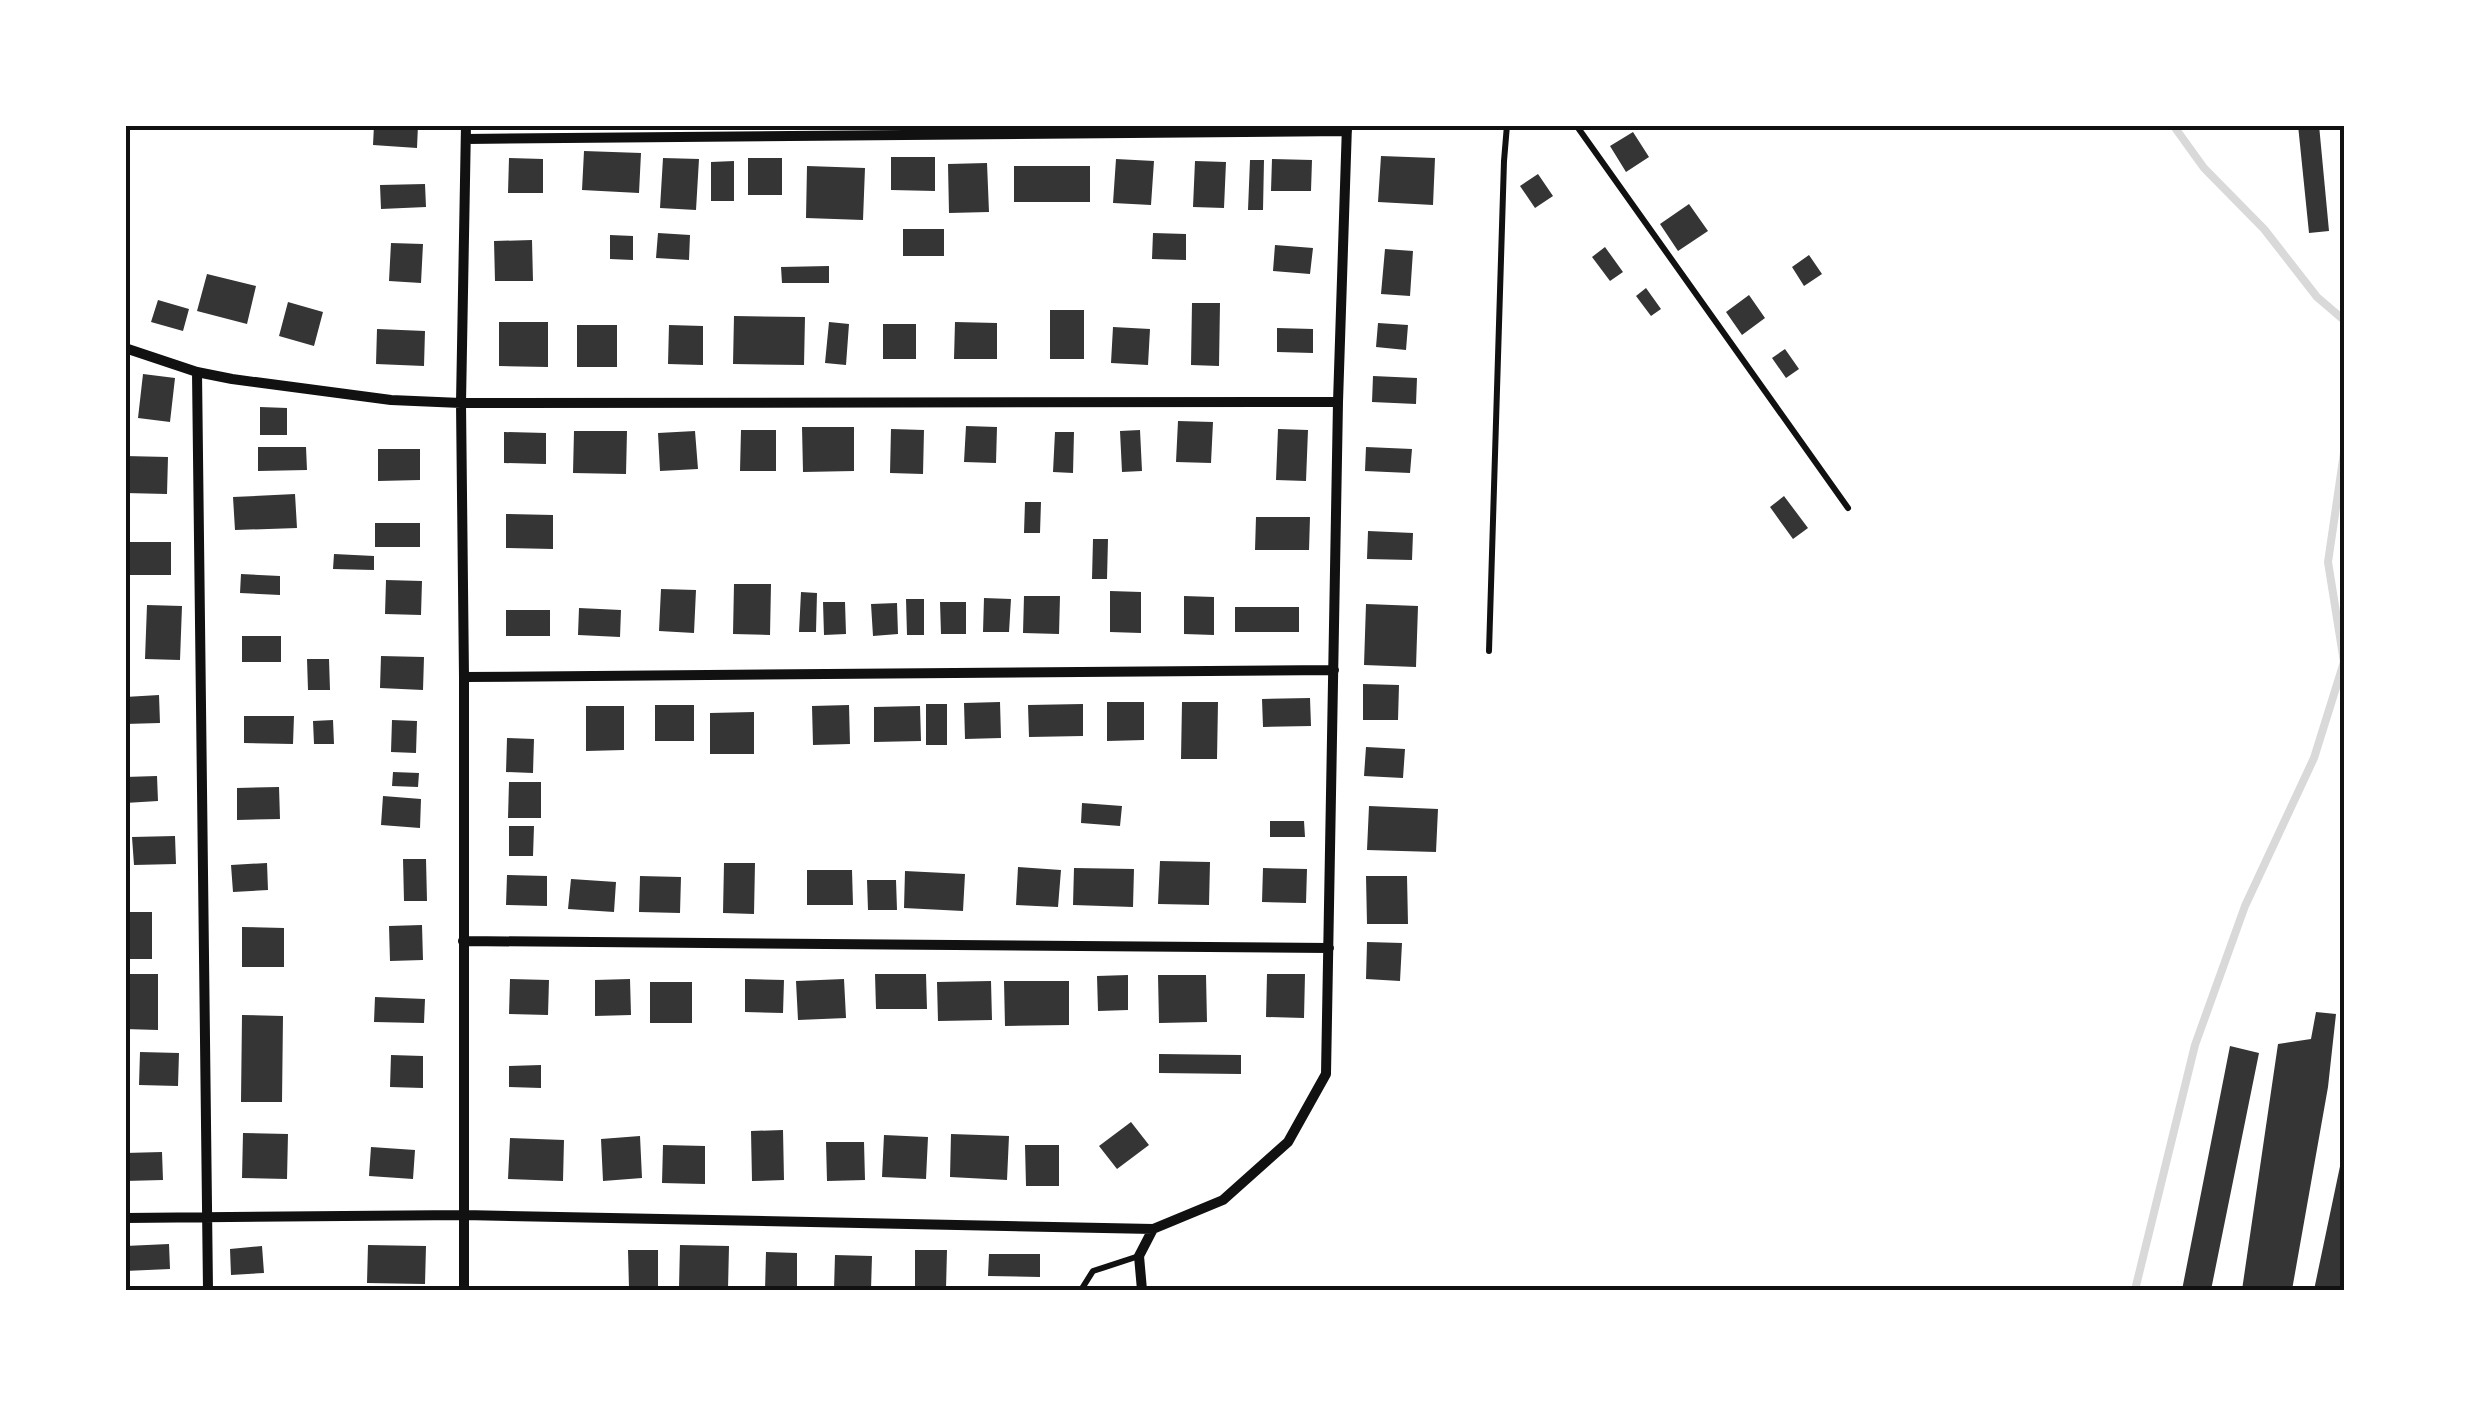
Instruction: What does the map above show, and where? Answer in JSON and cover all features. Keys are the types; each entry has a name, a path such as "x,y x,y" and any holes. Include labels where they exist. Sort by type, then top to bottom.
{"street":[{"path":"464,1290 462,403 466,125"},
{"path":"125,1218 464,1216 1153,1228 1223,1200 1288,1142 1326,1074 1347,128 466,140"},
{"path":"125,348 197,372 232,379 391,400 1338,402"},
{"path":"197,372 208,1290"},
{"path":"464,677 1334,670"},
{"path":"463,941 1329,948"},
{"path":"1142,1290 1139,1256 1153,1228"}],"lane":[{"path":"1489,650 1507,125"},
{"path":"1576,125 1848,508"},
{"path":"1081,1290 1093,1271 1139,1256"}],"building":[{"path":"374,125 418,125 417,148 373,145"},
{"path":"2298,125 2319,125 2329,231 2309,233"},
{"path":"1633,132 1649,157 1626,172 1610,146"},
{"path":"584,151 641,153 639,193 582,190"},
{"path":"1381,156 1435,158 1433,205 1378,202"},
{"path":"891,157 935,157 935,191 891,190"},
{"path":"509,158 543,159 543,193 508,193"},
{"path":"663,158 699,159 696,210 660,208"},
{"path":"748,158 782,158 782,195 748,195"},
{"path":"1116,159 1154,161 1151,205 1113,203"},
{"path":"1272,159 1312,160 1311,191 1271,191"},
{"path":"1250,160 1264,160 1263,210 1248,210"},
{"path":"734,161 734,201 711,201 711,162"},
{"path":"1195,161 1226,162 1224,208 1193,207"},
{"path":"987,163 989,212 949,213 948,164"},
{"path":"807,166 865,168 863,220 806,218"},
{"path":"1014,166 1090,166 1090,202 1014,202"},
{"path":"1538,174 1553,196 1535,208 1520,186"},
{"path":"425,184 426,207 381,209 380,185"},
{"path":"1689,204 1708,231 1678,251 1660,224"},
{"path":"903,229 944,229 944,256 903,256"},
{"path":"658,233 690,235 689,260 656,258"},
{"path":"1153,233 1186,234 1186,260 1152,259"},
{"path":"610,235 633,236 633,260 610,259"},
{"path":"532,240 533,281 495,281 494,241"},
{"path":"391,243 423,244 421,283 389,281"},
{"path":"1275,245 1313,248 1310,274 1273,271"},
{"path":"1605,247 1623,272 1610,281 1592,257"},
{"path":"1385,249 1413,251 1410,296 1381,294"},
{"path":"1809,255 1822,274 1804,286 1792,267"},
{"path":"829,266 829,283 782,283 781,267"},
{"path":"207,274 256,286 247,324 197,311"},
{"path":"1646,288 1661,309 1651,316 1636,296"},
{"path":"1749,295 1765,318 1742,335 1726,312"},
{"path":"158,300 189,309 183,331 151,322"},
{"path":"288,302 323,312 314,346 279,336"},
{"path":"1192,303 1220,303 1219,366 1191,365"},
{"path":"1050,310 1084,310 1084,359 1050,359"},
{"path":"734,316 805,317 804,365 733,364"},
{"path":"499,322 548,322 548,367 499,366"},
{"path":"829,322 849,324 846,365 825,363"},
{"path":"955,322 997,323 997,359 954,359"},
{"path":"1378,323 1408,325 1406,350 1376,347"},
{"path":"883,324 916,324 916,359 883,359"},
{"path":"577,325 617,325 617,367 577,367"},
{"path":"669,325 703,326 703,365 668,364"},
{"path":"1113,327 1150,329 1148,365 1111,363"},
{"path":"1277,328 1313,329 1313,353 1277,352"},
{"path":"377,329 425,331 424,366 376,364"},
{"path":"1785,349 1799,369 1786,378 1772,358"},
{"path":"143,374 175,378 170,422 138,418"},
{"path":"1373,376 1417,378 1416,404 1372,402"},
{"path":"260,407 287,408 287,435 260,435"},
{"path":"1178,421 1213,422 1211,463 1176,462"},
{"path":"966,426 997,427 996,463 964,462"},
{"path":"802,427 854,427 854,471 803,472"},
{"path":"891,429 924,430 923,474 890,473"},
{"path":"1278,429 1308,430 1306,481 1276,480"},
{"path":"741,430 776,430 776,471 740,471"},
{"path":"1140,430 1142,471 1122,472 1120,431"},
{"path":"574,431 627,431 626,474 573,473"},
{"path":"695,431 698,469 660,471 658,433"},
{"path":"504,432 546,433 546,464 504,463"},
{"path":"1055,432 1074,432 1073,473 1053,472"},
{"path":"258,447 306,447 307,470 258,471"},
{"path":"1366,447 1412,449 1410,473 1365,471"},
{"path":"378,449 420,449 420,480 378,481"},
{"path":"125,456 168,457 167,494 125,493"},
{"path":"295,494 297,528 235,530 233,497"},
{"path":"1784,496 1808,528 1793,539 1770,507"},
{"path":"1025,502 1041,502 1040,533 1024,533"},
{"path":"506,514 553,515 553,549 506,548"},
{"path":"1256,517 1310,517 1309,550 1255,550"},
{"path":"375,523 420,523 420,547 375,547"},
{"path":"1368,531 1413,533 1412,560 1367,559"},
{"path":"1093,539 1108,539 1107,579 1092,579"},
{"path":"128,542 171,542 171,575 129,575"},
{"path":"334,554 374,556 374,570 333,569"},
{"path":"241,574 280,576 280,595 240,593"},
{"path":"386,580 422,581 421,615 385,614"},
{"path":"734,584 771,584 770,635 733,634"},
{"path":"661,589 696,590 694,633 659,631"},
{"path":"1110,591 1141,592 1141,633 1110,632"},
{"path":"801,592 817,593 816,632 799,632"},
{"path":"1024,596 1060,596 1059,634 1023,633"},
{"path":"1184,596 1214,597 1214,635 1184,634"},
{"path":"984,598 1011,599 1009,632 983,632"},
{"path":"906,599 924,599 924,635 907,635"},
{"path":"823,602 845,602 846,634 824,635"},
{"path":"940,602 966,602 966,634 941,634"},
{"path":"897,603 898,634 873,636 871,604"},
{"path":"1366,604 1418,606 1416,667 1364,665"},
{"path":"147,605 182,606 180,660 145,659"},
{"path":"1235,607 1299,607 1299,632 1235,632"},
{"path":"579,608 621,610 620,637 578,635"},
{"path":"506,610 550,610 550,636 506,636"},
{"path":"242,636 281,636 281,662 242,662"},
{"path":"381,656 424,657 423,690 380,688"},
{"path":"307,659 329,659 330,690 308,690"},
{"path":"1363,684 1399,685 1398,720 1363,720"},
{"path":"159,695 160,723 125,724 125,697"},
{"path":"1310,698 1311,726 1263,727 1262,699"},
{"path":"1000,702 1001,738 965,739 964,703"},
{"path":"1107,702 1144,702 1144,740 1107,741"},
{"path":"1182,702 1218,702 1217,759 1181,759"},
{"path":"926,704 947,704 947,745 926,745"},
{"path":"1083,704 1083,736 1029,737 1028,705"},
{"path":"655,705 694,705 694,741 655,741"},
{"path":"849,705 850,744 813,745 812,706"},
{"path":"586,706 624,706 624,750 586,751"},
{"path":"920,706 921,741 874,742 874,707"},
{"path":"754,712 754,754 710,754 710,713"},
{"path":"244,716 294,716 293,744 244,743"},
{"path":"333,720 334,744 314,744 313,721"},
{"path":"392,720 417,721 416,753 391,752"},
{"path":"507,738 534,739 533,773 506,772"},
{"path":"1366,747 1405,749 1403,778 1364,776"},
{"path":"393,772 419,773 418,787 392,786"},
{"path":"157,776 158,801 125,803 125,777"},
{"path":"509,782 541,782 541,818 508,818"},
{"path":"279,787 280,819 237,820 237,788"},
{"path":"383,796 421,799 420,828 381,825"},
{"path":"1082,803 1122,806 1120,826 1081,823"},
{"path":"1369,806 1438,809 1436,852 1367,850"},
{"path":"1270,821 1304,821 1305,837 1270,837"},
{"path":"509,826 534,826 533,856 509,856"},
{"path":"175,836 176,864 134,865 132,837"},
{"path":"403,859 426,859 427,901 404,901"},
{"path":"1160,861 1210,862 1209,905 1158,904"},
{"path":"267,863 268,890 233,892 231,865"},
{"path":"724,863 755,863 754,914 723,913"},
{"path":"1018,867 1061,870 1058,907 1016,905"},
{"path":"1074,868 1134,869 1133,907 1073,905"},
{"path":"1263,868 1307,869 1306,903 1262,902"},
{"path":"807,870 852,870 853,905 807,905"},
{"path":"905,871 965,874 963,911 904,908"},
{"path":"507,875 547,876 547,906 506,905"},
{"path":"640,876 681,877 680,913 639,912"},
{"path":"1366,876 1407,876 1408,924 1367,924"},
{"path":"571,879 616,882 614,912 568,909"},
{"path":"867,880 896,880 897,910 868,910"},
{"path":"125,912 152,912 152,959 125,959"},
{"path":"422,925 423,960 390,961 389,926"},
{"path":"242,927 284,928 284,967 242,967"},
{"path":"1367,942 1402,943 1400,981 1366,979"},
{"path":"125,974 158,974 158,1030 125,1029"},
{"path":"875,974 926,974 927,1009 876,1009"},
{"path":"1267,974 1305,974 1304,1018 1266,1017"},
{"path":"1128,975 1128,1010 1098,1011 1097,976"},
{"path":"1158,975 1206,975 1207,1022 1159,1023"},
{"path":"510,979 549,980 548,1015 509,1014"},
{"path":"630,979 631,1015 595,1016 595,980"},
{"path":"745,979 784,980 783,1013 745,1012"},
{"path":"844,979 846,1018 798,1020 796,981"},
{"path":"991,981 992,1020 938,1021 937,982"},
{"path":"1004,981 1069,981 1069,1025 1005,1026"},
{"path":"650,982 692,982 692,1023 650,1023"},
{"path":"375,997 425,999 424,1023 374,1022"},
{"path":"2316,1012 2336,1014 2328,1087 2292,1290 2242,1290 2278,1044 2311,1039"},
{"path":"242,1015 283,1016 282,1102 241,1102"},
{"path":"2230,1046 2259,1053 2211,1290 2182,1290"},
{"path":"140,1052 179,1053 178,1086 139,1085"},
{"path":"1159,1054 1241,1055 1241,1074 1159,1073"},
{"path":"391,1055 423,1056 423,1088 390,1087"},
{"path":"541,1065 541,1088 509,1087 509,1066"},
{"path":"1131,1122 1149,1145 1117,1169 1099,1146"},
{"path":"783,1130 784,1180 752,1181 751,1131"},
{"path":"243,1133 288,1134 287,1179 242,1178"},
{"path":"951,1134 1009,1136 1007,1180 950,1177"},
{"path":"884,1135 928,1137 926,1179 882,1177"},
{"path":"640,1136 642,1178 603,1181 601,1139"},
{"path":"510,1138 564,1140 563,1181 508,1179"},
{"path":"826,1142 864,1142 865,1180 827,1181"},
{"path":"663,1145 705,1146 705,1184 662,1183"},
{"path":"1025,1145 1059,1145 1059,1186 1026,1186"},
{"path":"371,1147 415,1150 413,1179 369,1176"},
{"path":"162,1152 163,1180 125,1181 125,1153"},
{"path":"2343,1152 2345,1290 2314,1290"},
{"path":"169,1244 170,1269 125,1271 125,1246"},
{"path":"368,1245 426,1246 425,1284 367,1283"},
{"path":"680,1245 729,1246 728,1289 679,1288"},
{"path":"262,1246 264,1273 231,1275 230,1249"},
{"path":"628,1250 658,1250 658,1288 629,1288"},
{"path":"915,1250 947,1250 946,1289 915,1289"},
{"path":"766,1252 797,1253 797,1290 765,1290"},
{"path":"989,1254 1040,1254 1040,1277 988,1276"},
{"path":"835,1255 872,1256 871,1290 834,1290"}],"waterway":[{"path":"2173,125 2204,168 2264,229 2317,297 2345,321"},
{"path":"2135,1290 2195,1045 2245,906 2314,758 2344,662 2328,562 2345,446"}]}
